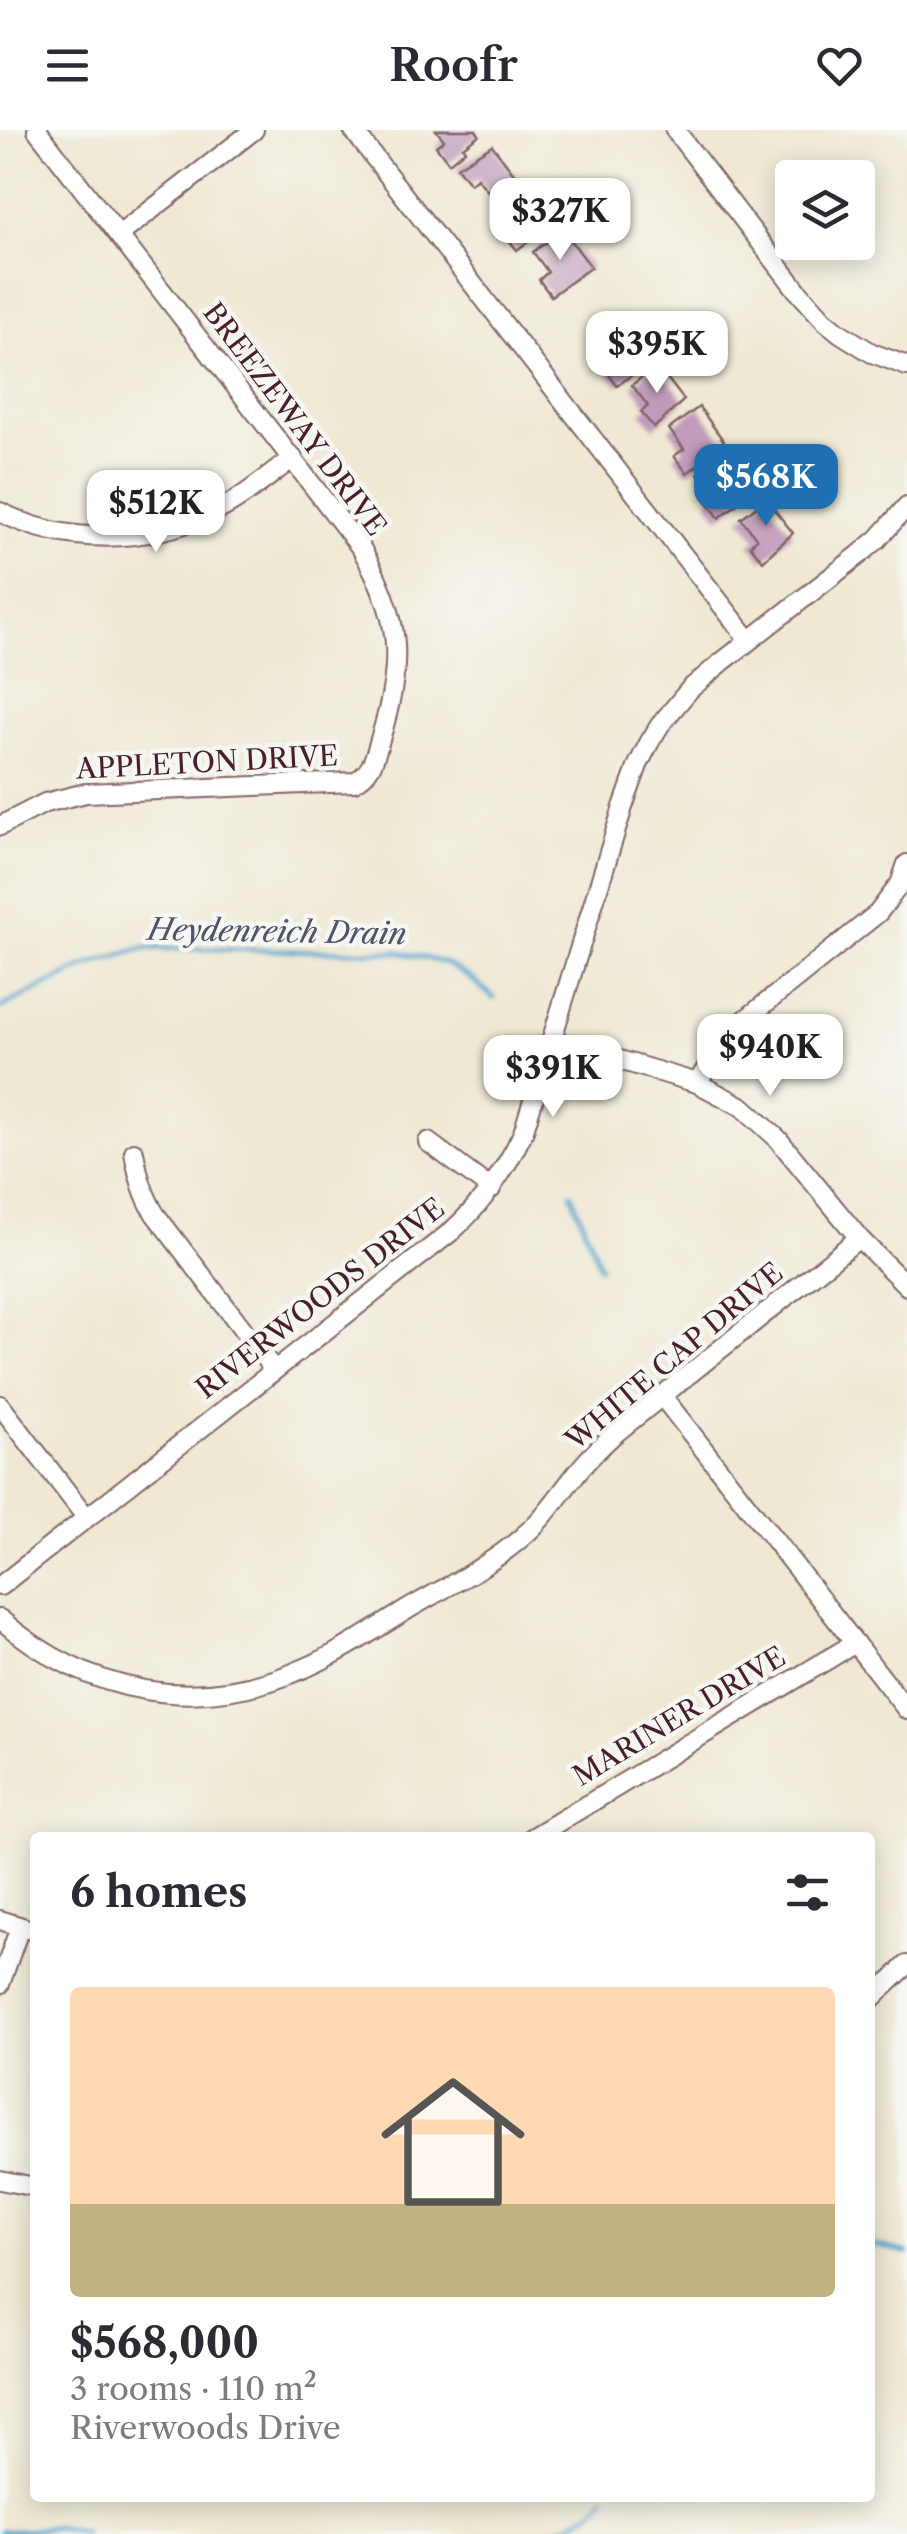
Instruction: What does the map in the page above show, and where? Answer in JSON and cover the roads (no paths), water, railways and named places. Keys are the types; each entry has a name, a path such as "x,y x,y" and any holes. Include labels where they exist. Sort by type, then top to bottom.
{"street":[{"name":"BREEZEWAY DRIVE","path":"37,130 361,548 382,589 393,627 395,686 372,764 362,778"},
{"path":"119,235 254,130"},
{"path":"353,130 749,640"},
{"path":"675,130 824,320 872,353 907,366"},
{"path":"0,512 35,527 88,537 162,530 230,503 292,458"},
{"name":"RIVERWOODS DRIVE","path":"0,1586 452,1231 490,1189 523,1133 623,808 638,765 660,725 704,676 859,555 907,506"},
{"name":"APPLETON DRIVE","path":"0,826 46,802 86,792 343,784 362,778"},
{"path":"697,1082 746,1019 878,913 900,884 907,864"},
{"path":"552,1040 697,1082 743,1107 794,1156 858,1238 907,1286"},
{"path":"428,1142 490,1189"},
{"path":"134,1152 138,1180 155,1214 274,1370"},
{"name":"WHITE CAP DRIVE","path":"0,1619 64,1664 89,1676 138,1689 215,1693 286,1676 330,1656 504,1551 534,1526 594,1453 858,1238"},
{"path":"662,1396 907,1710"},
{"path":"0,1406 86,1517"},
{"name":"MARINER DRIVE","path":"542,1832 855,1642"},
{"path":"0,1920 28,1929 0,1984"},
{"path":"875,1995 907,1965"},
{"path":"0,2180 30,2186"}],"waterway":[{"name":"Heydenreich Drain","path":"0,1008 88,965 144,948 399,952 445,963 494,998"},
{"name":"Heydenreich Drain","path":"571,1193 600,1267"},
{"path":"875,2245 907,2253"},
{"path":"541,2534 577,2521 602,2502"},
{"path":"0,2531 55,2528 84,2534"}]}
